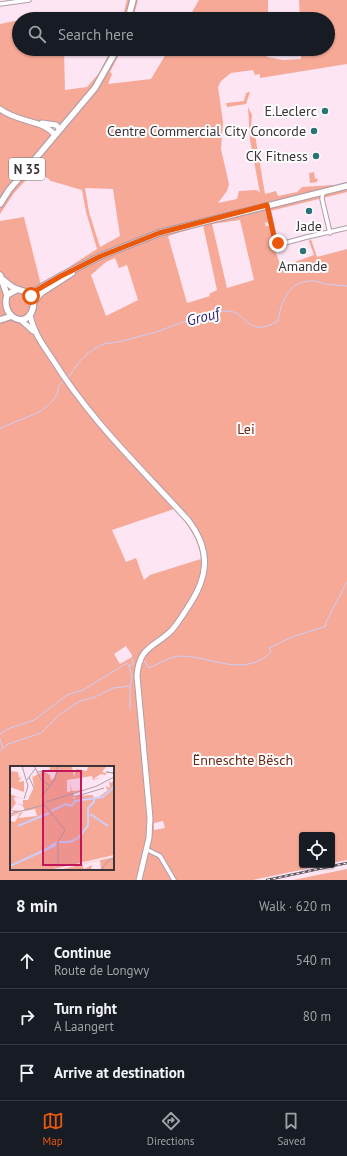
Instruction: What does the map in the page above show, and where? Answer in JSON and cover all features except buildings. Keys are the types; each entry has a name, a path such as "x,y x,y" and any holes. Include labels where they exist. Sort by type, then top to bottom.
{"main road":[{"path":"130,12 133,0"},
{"name":"N 35","path":"0,204 55,134 95,88 113,56"},
{"path":"0,109 12,116 46,126 55,134"},
{"path":"30,122 48,123 60,128"},
{"path":"1,277 16,290 28,293 35,291 87,263 159,233 347,186"},
{"path":"35,333 30,314 33,303 41,293 87,263"},
{"path":"1,277 7,295"},
{"path":"0,311 7,295 16,290"},
{"path":"28,293 33,303"},
{"path":"3,305 5,312 9,317"},
{"path":"21,320 30,314"},
{"path":"0,320 9,317 21,320 35,333 84,407 118,446 188,520 197,533 203,547 203,579 198,592 172,630 146,649 138,664 137,676 150,818 146,848 139,880"}],"street":[{"path":"0,4 29,0"},
{"path":"323,192 322,200 330,233"},
{"path":"267,205 274,237 278,243 285,244 307,236 330,233 347,228"},
{"path":"146,848 160,856 174,880"}],"green space":[{"path":"127,0 138,0 135,12 124,12"},
{"path":"199,0 268,0 268,12 192,12"},
{"path":"299,0 347,0 347,64 260,78 260,74 255,75 253,70 231,73 221,81 218,87 223,122 221,149 229,184 227,191 218,203 237,199 239,191 257,190 260,193 250,140 248,107 252,115 251,126 254,129 265,194 276,191 278,196 297,192 302,187 334,185 335,189 347,186 347,192 266,212 268,222 265,223 266,226 269,226 273,242 284,247 275,250 281,267 314,255 309,241 311,239 317,257 347,249 347,860 335,862 335,832 299,832 299,868 310,868 253,880 0,880 0,221 24,217 41,285 97,249 86,212 82,190 51,181 36,169 14,193 0,214 0,24 12,21 12,56 64,56 65,90 87,87 100,72 108,56 118,56 110,72 112,74 108,84 151,79 165,56 267,56 283,60 301,59 301,56 335,56 335,12 300,12","holes":["41,123 60,129 55,134","85,188 113,189 120,236 100,247 89,212","240,220 254,280 227,288 212,224","203,225 217,290 209,294 210,296 187,303 168,236","115,258 119,268 127,265 138,300 106,316 91,275 106,262","174,509 192,531 198,544 201,559 150,575 144,580 136,558 126,562 112,530","126,646 132,657 120,664 114,654","163,821 165,828 154,830 154,823"]},
{"path":"250,92 246,104 227,107 226,103 244,101 246,93"},
{"path":"314,172 315,179 318,178 317,182 310,183 309,173"},
{"path":"347,869 347,880 293,880"}],"waterway":[{"name":"Grouf","path":"68,378 84,357 97,347 108,343 118,342 156,332 200,316 226,311 239,315 253,326 267,326 278,321 284,300 287,294 296,285 302,282 316,281 325,284 347,286"},
{"name":"Grouf","path":"0,429 31,416 46,407 57,394 59,385 63,382"},
{"path":"143,662 146,662 148,668 177,656 193,657 239,665 250,664 261,660 271,652 269,648 292,637 326,626 326,622 347,582"},
{"path":"0,734 10,728 34,720 67,695 83,690 127,663 129,666 133,664 132,659"},
{"path":"0,751 8,744 41,733 59,715 80,701 95,697 113,688 130,686 132,677 129,666"},
{"path":"130,686 130,710"},
{"path":"0,739 3,748"}],"railway":[{"path":"267,880 347,863"}],"place":[{"name":"E.Leclerc","path":"325,111"},
{"name":"Centre Commercial City Concorde","path":"314,131"},
{"name":"CK Fitness","path":"316,156"},
{"name":"Jade","path":"309,211"},
{"name":"Amande","path":"303,251"}],"route":[{"path":"31,296 28,293 32,293 61,276 127,245 185,225 267,205 274,237 278,243"}],"park label":[{"name":"Lei","path":"246,429"},
{"name":"Ënneschte Bësch","path":"243,760"}]}
